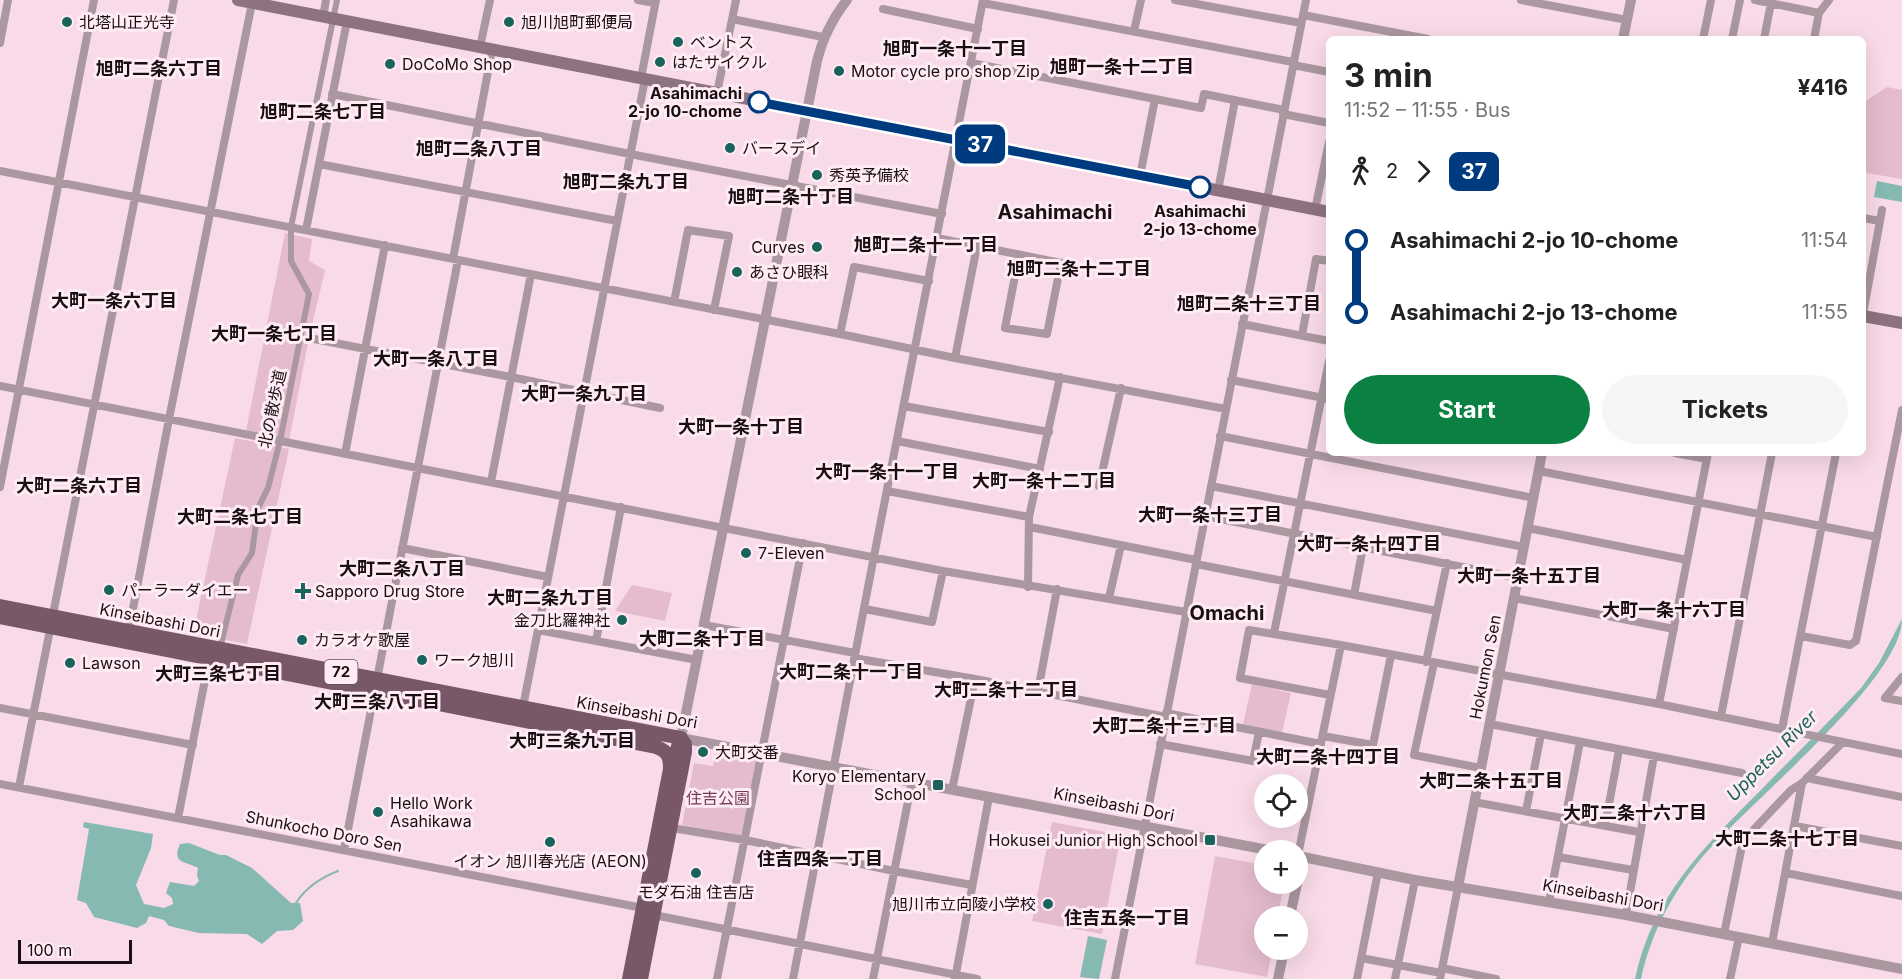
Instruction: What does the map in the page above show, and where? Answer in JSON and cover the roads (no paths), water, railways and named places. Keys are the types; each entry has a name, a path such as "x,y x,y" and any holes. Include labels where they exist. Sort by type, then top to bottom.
{"main road":[{"path":"238,0 1326,212"},
{"path":"1866,316 1902,323"},
{"name":"Kinseibashi Dori","path":"0,606 52,622"},
{"name":"Kinseibashi Dori","path":"0,617 52,622 128,637 214,649 375,684 389,695 681,738"},
{"name":"Kinseibashi Dori","path":"522,714 656,747 664,750 670,758 670,769"},
{"path":"656,747 681,738"},
{"path":"641,979 648,912 664,827 670,769 681,738"},
{"path":"664,827 685,752 685,744 681,738"},
{"path":"629,979 648,912"}],"street":[{"path":"0,43 8,0"},
{"path":"0,487 94,0"},
{"path":"19,787 174,0"},
{"path":"326,0 328,17"},
{"name":"北の散歩道","path":"214,649 238,575 252,553 258,508 267,489 280,441 309,294 291,261 291,227 328,17 337,0"},
{"path":"344,850 438,364 478,123 490,0"},
{"path":"522,714 643,79 655,2 638,0"},
{"path":"717,93 736,0"},
{"path":"681,738 823,37 847,0"},
{"path":"1134,31 1141,0"},
{"path":"1175,0 1409,36"},
{"path":"1115,979 1305,0"},
{"path":"1521,0 1627,20"},
{"path":"1624,36 1631,0"},
{"path":"1704,36 1711,0"},
{"path":"1733,36 1740,0"},
{"path":"1755,0 1819,13"},
{"path":"1815,36 1819,13 1829,0"},
{"path":"793,979 983,1 1326,71"},
{"path":"128,637 252,3"},
{"path":"1765,36 1771,3"},
{"path":"884,9 978,29"},
{"path":"732,19 823,37"},
{"path":"306,230 347,21"},
{"path":"971,63 1201,108 1204,94 1326,122"},
{"path":"332,94 942,214"},
{"path":"1140,176 1155,99"},
{"path":"1218,191 1235,100"},
{"path":"1315,210 1326,157"},
{"path":"319,164 617,221"},
{"path":"0,171 1226,409"},
{"path":"1866,298 1882,210"},
{"path":"1866,219 1880,221"},
{"path":"674,302 688,230 729,237 714,309"},
{"path":"937,238 1061,263 1047,334 1005,328 1019,255"},
{"path":"345,454 385,245"},
{"path":"955,358 977,246"},
{"path":"1302,335 1317,259 1326,260"},
{"path":"840,334 854,267 929,281"},
{"path":"491,482 531,274"},
{"path":"1242,324 1326,340"},
{"path":"309,338 660,408"},
{"path":"1028,587 1029,517 1060,377"},
{"path":"1232,380 1325,398 1310,453 1274,633"},
{"path":"0,386 1028,587 1057,589 1186,612"},
{"path":"1099,486 1121,388"},
{"path":"904,406 1049,432"},
{"path":"1801,636 1850,645 1856,641 1902,410"},
{"path":"1220,436 1534,498"},
{"path":"897,441 1040,469"},
{"name":"Hokumon Sen","path":"1458,887 1542,456"},
{"path":"1659,704 1708,456"},
{"path":"1721,716 1771,456"},
{"path":"1782,729 1835,456"},
{"path":"1539,471 1876,537"},
{"path":"1211,486 1524,547"},
{"path":"887,491 1029,517"},
{"path":"596,641 621,507"},
{"path":"1205,516 1518,578"},
{"path":"1030,527 1437,611"},
{"path":"1528,528 1687,560"},
{"path":"717,979 803,543"},
{"path":"1109,598 1121,545"},
{"path":"1354,595 1363,547"},
{"path":"402,548 548,578"},
{"path":"1447,563 1414,755 1481,768"},
{"path":"865,609 932,622 943,570"},
{"path":"1038,692 1057,589"},
{"path":"1514,598 1674,629"},
{"path":"704,625 784,639 855,656 1038,692 1259,732 1373,745 1391,655"},
{"path":"538,630 697,660"},
{"path":"1330,695 1240,678 1249,630 1659,704 1902,754"},
{"path":"1302,840 1341,645"},
{"path":"178,818 214,649"},
{"path":"1902,677 1885,698 1902,701"},
{"path":"952,790 975,679"},
{"path":"0,708 193,746"},
{"path":"1490,724 1742,773"},
{"path":"1160,744 1253,761 1259,732"},
{"path":"1526,811 1540,734"},
{"name":"Kinseibashi Dori","path":"681,738 1254,847"},
{"path":"1549,902 1580,742"},
{"path":"1724,934 1743,841 1791,790 1805,780 1842,743"},
{"path":"1605,826 1619,750"},
{"path":"1626,915 1654,756"},
{"path":"1805,780 1902,797"},
{"path":"1772,944 1805,780"},
{"path":"873,979 912,781"},
{"name":"Shunkocho Doro Sen","path":"0,784 344,850 955,977 977,979"},
{"path":"955,977 989,797"},
{"path":"1474,802 1639,832"},
{"path":"1795,826 1902,846"},
{"path":"664,827 745,840 972,885"},
{"path":"1558,857 1633,870"},
{"name":"Kinseibashi Dori","path":"1308,858 1415,880 1626,915 1902,969"},
{"path":"1357,979 1378,872"},
{"path":"1786,873 1902,896"},
{"path":"1395,979 1415,880"},
{"path":"1441,974 1458,887"},
{"path":"1730,979 1739,937"},
{"path":"1361,958 1441,974 1496,979"},
{"path":"1278,979 1282,960"}],"waterway":[{"path":"296,903 314,884 338,871"}],"place":[{"name":"北塔山正光寺","path":"67,22"},
{"name":"旭川旭町郵便局","path":"509,22"},
{"name":"ベントス","path":"678,42"},
{"name":"はたサイクル","path":"660,62"},
{"name":"DoCoMo Shop","path":"390,64"},
{"name":"Motor cycle pro shop Zip","path":"839,71"},
{"name":"Asahimachi 2-jo 10-chome","path":"759,102"},
{"name":"バースデイ","path":"730,148"},
{"name":"秀英予備校","path":"817,175"},
{"name":"Asahimachi 2-jo 13-chome","path":"1200,187"},
{"name":"Curves","path":"817,247"},
{"name":"あさひ眼科","path":"737,272"},
{"name":"7-Eleven","path":"746,553"},
{"name":"パーラーダイエー","path":"109,590"},
{"name":"Sapporo Drug Store","path":"303,591"},
{"name":"金刀比羅神社","path":"622,620"},
{"name":"カラオケ歌屋","path":"302,640"},
{"name":"ワーク旭川","path":"422,660"},
{"name":"Lawson","path":"70,663"},
{"name":"大町交番","path":"703,752"},
{"name":"Koryo Elementary School","path":"938,785"},
{"name":"Hello Work Asahikawa","path":"378,812"},
{"name":"Hokusei Junior High School","path":"1210,840"},
{"name":"イオン 旭川春光店 (AEON)","path":"550,842"},
{"name":"モダ石油 住吉店","path":"696,873"},
{"name":"旭川市立向陵小学校","path":"1048,904"}],"district":[{"name":"旭町一条十一丁目","path":"955,49"},
{"name":"旭町一条十二丁目","path":"1122,67"},
{"name":"旭町二条六丁目","path":"159,69"},
{"name":"旭町二条七丁目","path":"323,112"},
{"name":"旭町二条八丁目","path":"479,149"},
{"name":"旭町二条九丁目","path":"626,182"},
{"name":"旭町二条十丁目","path":"791,197"},
{"name":"Asahimachi","path":"1055,212"},
{"name":"旭町二条十一丁目","path":"926,245"},
{"name":"旭町二条十二丁目","path":"1079,269"},
{"name":"大町一条六丁目","path":"114,301"},
{"name":"旭町二条十三丁目","path":"1249,304"},
{"name":"大町一条七丁目","path":"274,334"},
{"name":"大町一条八丁目","path":"436,359"},
{"name":"大町一条九丁目","path":"584,394"},
{"name":"大町一条十丁目","path":"741,427"},
{"name":"大町一条十一丁目","path":"887,472"},
{"name":"大町一条十二丁目","path":"1044,481"},
{"name":"大町二条六丁目","path":"79,486"},
{"name":"大町一条十三丁目","path":"1210,515"},
{"name":"大町二条七丁目","path":"240,517"},
{"name":"大町一条十四丁目","path":"1369,544"},
{"name":"大町二条八丁目","path":"402,569"},
{"name":"大町一条十五丁目","path":"1529,576"},
{"name":"大町二条九丁目","path":"550,598"},
{"name":"大町一条十六丁目","path":"1674,610"},
{"name":"Omachi","path":"1227,613"},
{"name":"大町二条十丁目","path":"702,639"},
{"name":"大町二条十一丁目","path":"851,672"},
{"name":"大町三条七丁目","path":"218,674"},
{"name":"大町二条十二丁目","path":"1006,690"},
{"name":"大町三条八丁目","path":"377,702"},
{"name":"大町二条十三丁目","path":"1164,726"},
{"name":"大町三条九丁目","path":"572,741"},
{"name":"大町二条十四丁目","path":"1328,757"},
{"name":"大町二条十五丁目","path":"1491,781"},
{"name":"大町二条十六丁目","path":"1635,813"},
{"name":"大町二条十七丁目","path":"1787,839"},
{"name":"住吉四条一丁目","path":"820,859"},
{"name":"住吉五条一丁目","path":"1127,918"}],"water label":[{"name":"Uppetsu River","path":"1772,756"}],"park label":[{"name":"住吉公園","path":"718,798"}]}
